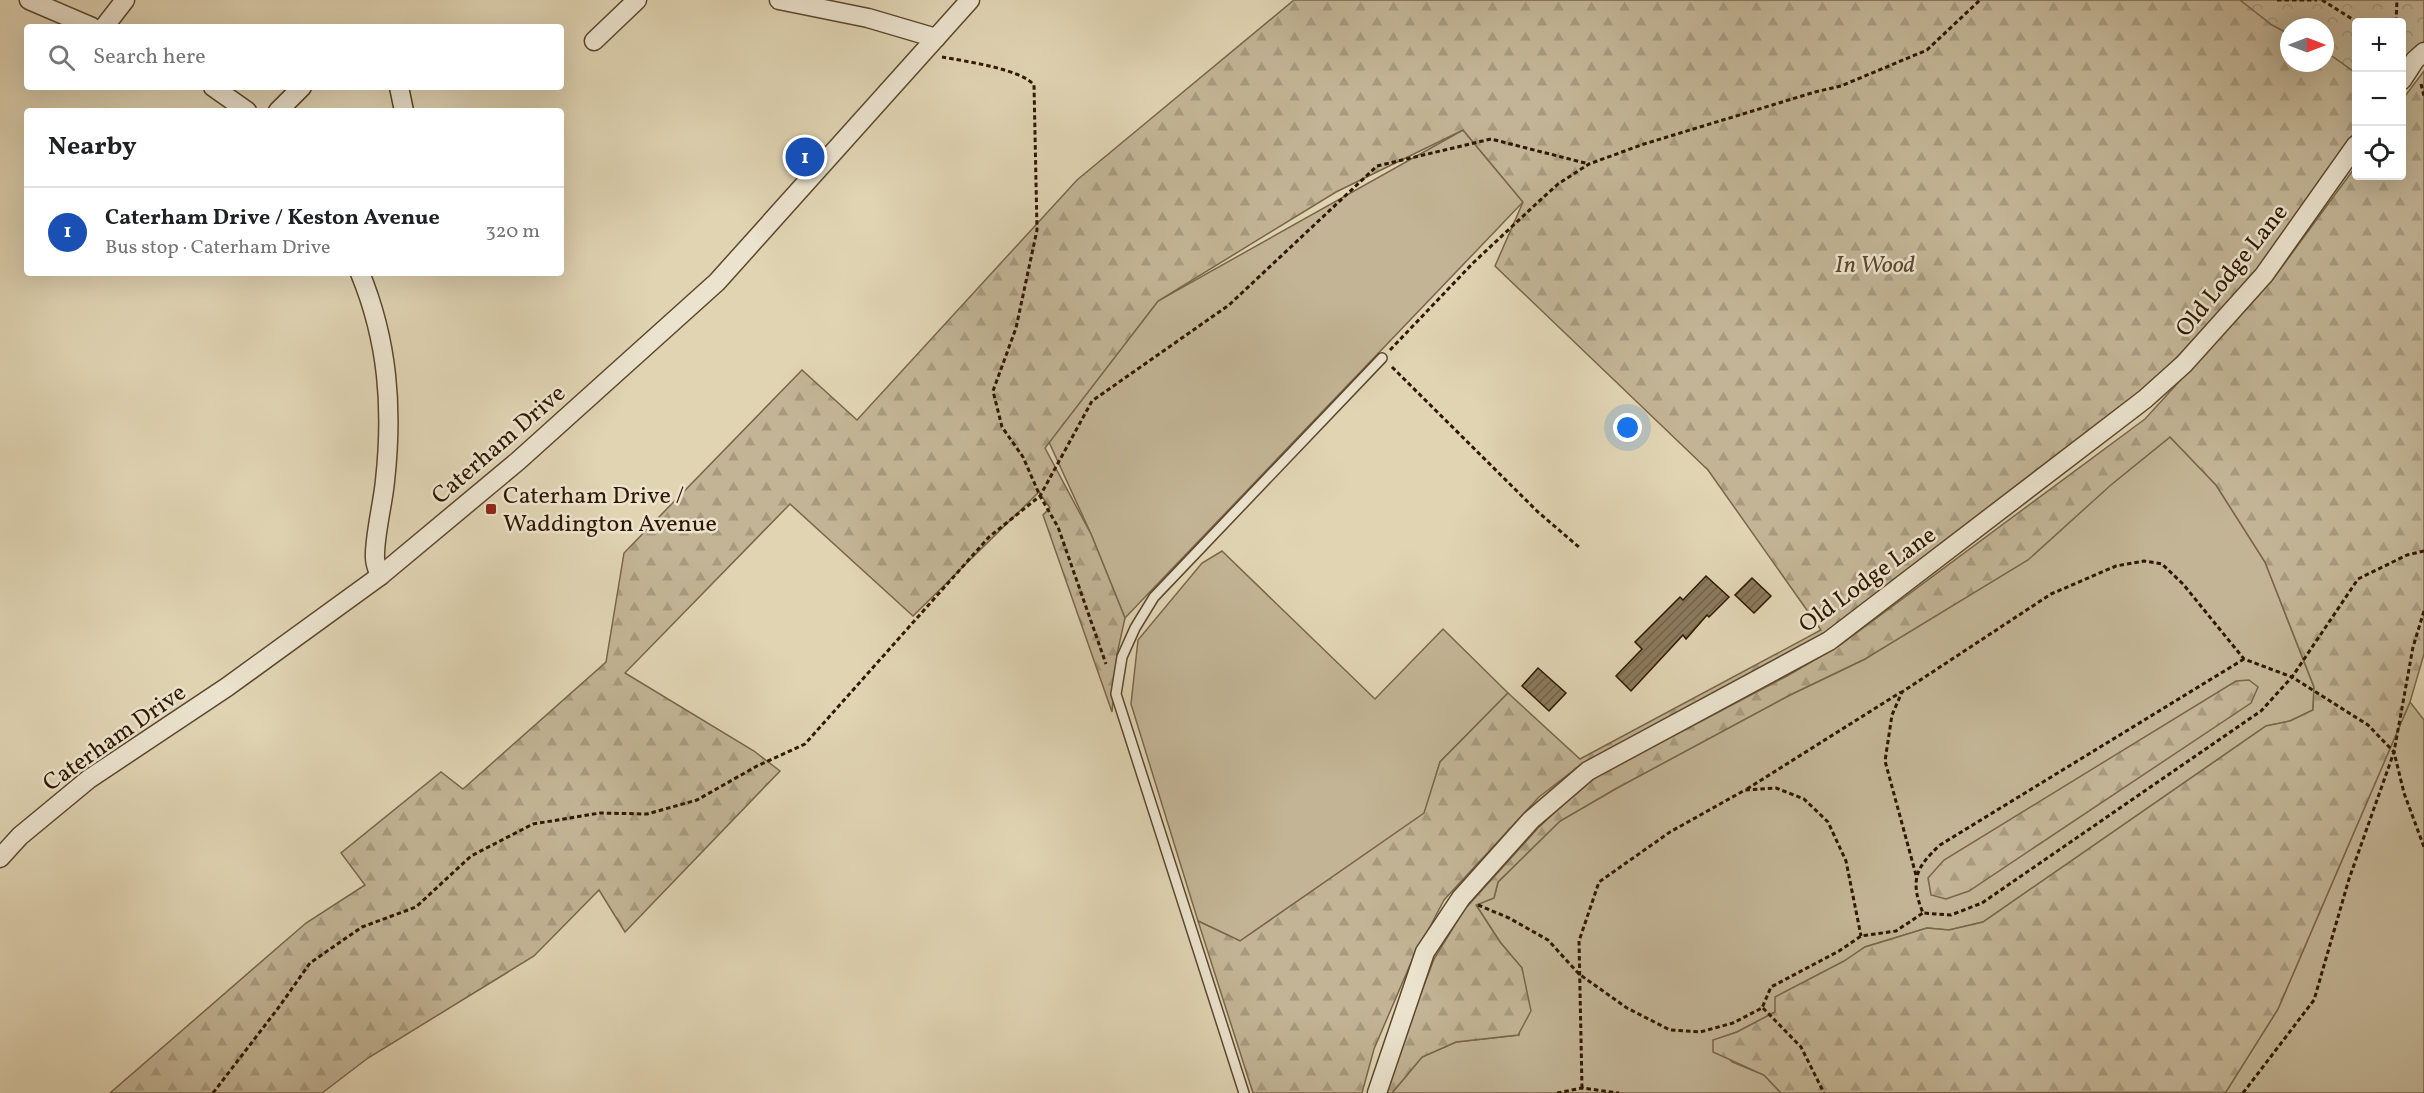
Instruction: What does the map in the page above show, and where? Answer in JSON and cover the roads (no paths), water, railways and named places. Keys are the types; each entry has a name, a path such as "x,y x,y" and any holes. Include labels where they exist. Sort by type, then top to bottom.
{"street":[{"path":"29,0 85,24"},
{"path":"106,24 125,0"},
{"path":"594,41 637,0"},
{"path":"779,0 868,18 936,38"},
{"name":"Caterham Drive","path":"0,858 20,836 89,779 227,687 380,576 518,461 717,282 970,0"},
{"path":"2406,74 2415,60 2424,52"},
{"path":"217,90 243,108"},
{"path":"281,108 299,90"},
{"path":"400,90 403,108"},
{"name":"Old Lodge Lane","path":"1377,1093 1425,952 1461,898 1531,820 1588,771 1829,641 2145,399 2184,364 2264,275 2352,151"},
{"path":"361,276 380,332 387,374 389,425 375,559 380,576"}],"lane":[{"path":"1244,1093 1116,694 1122,657 1135,628 1154,597 1382,358"}],"place":[{"name":"Caterham Drive / Keston Avenue","path":"805,157"},
{"name":"Caterham Drive / Waddington Avenue","path":"491,509"}],"park label":[{"name":"In Wood","path":"1875,264"}]}
